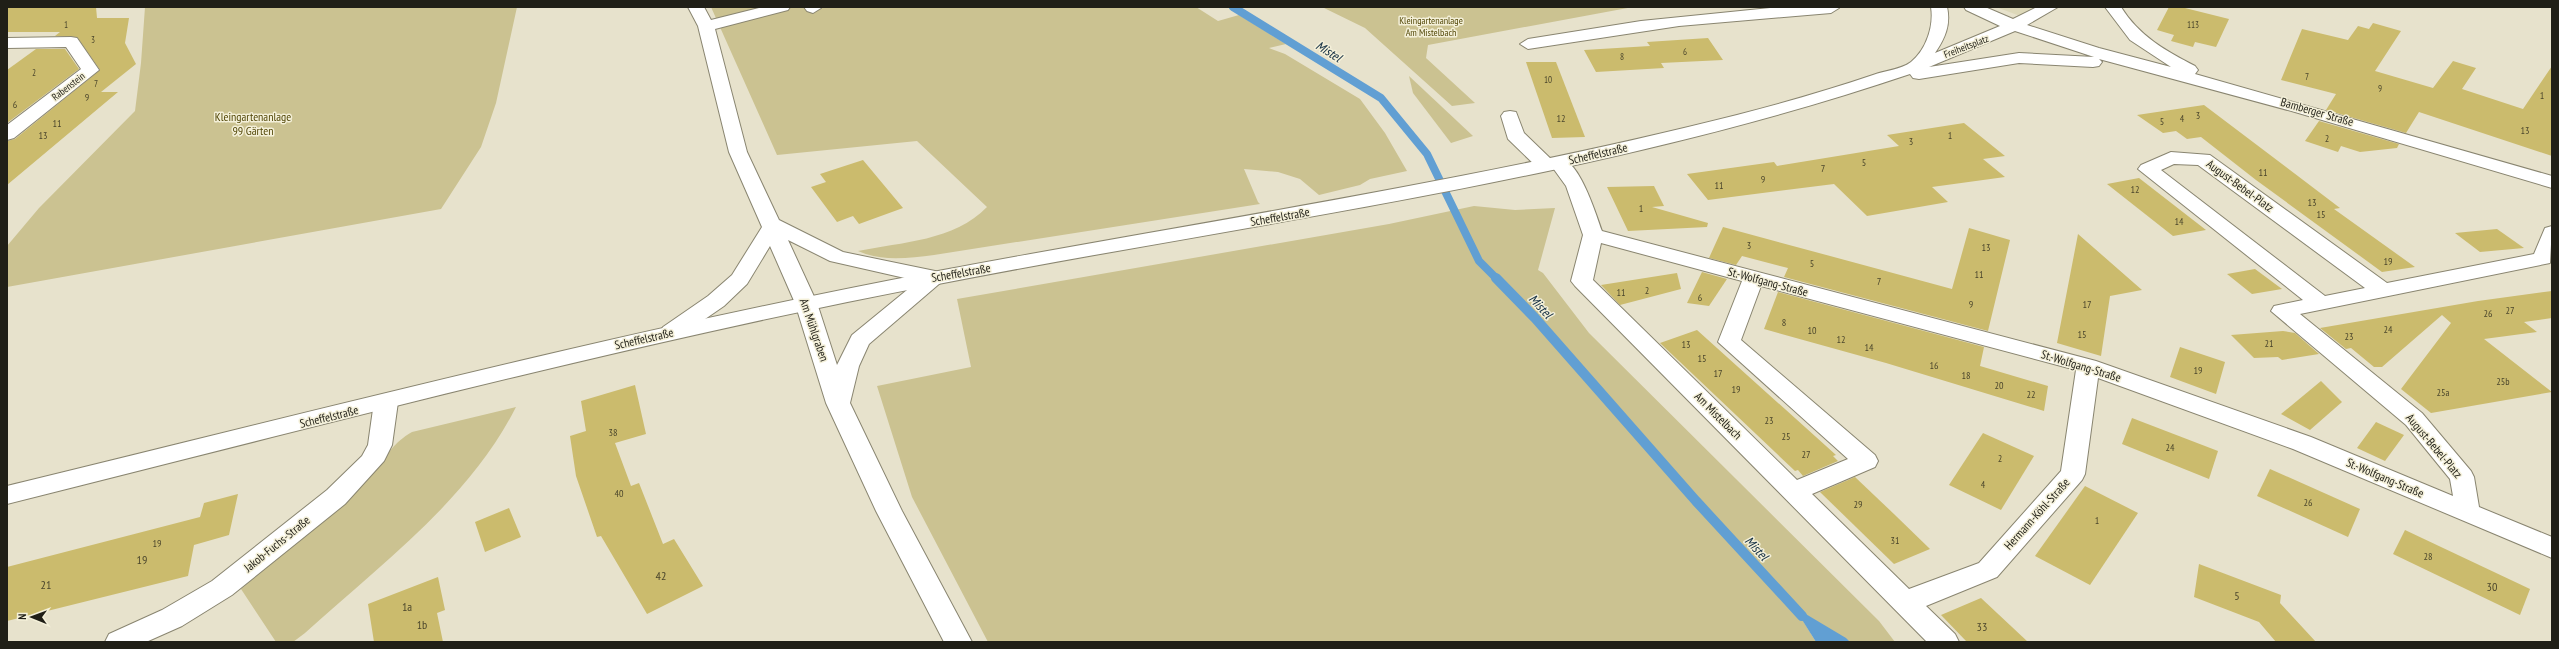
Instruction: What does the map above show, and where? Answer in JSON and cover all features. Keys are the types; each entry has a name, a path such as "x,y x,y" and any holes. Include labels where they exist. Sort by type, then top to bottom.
{"street":[{"name":"Am Mühlgraben","path":"696,7 706,26 738,152 773,226 806,303 838,403 888,511 958,642"},
{"path":"706,26 782,7"},
{"path":"1528,44 1607,29 1830,7"},
{"path":"1917,66 1937,36 1941,20 1939,7"},
{"name":"Freiheitsplatz","path":"1972,7 2014,26 2079,49"},
{"name":"Freiheitsplatz","path":"1917,66 2014,26 2050,7"},
{"path":"2113,7 2122,24 2141,40 2168,59 2217,85"},
{"name":"Rabenstein","path":"7,43 71,42 90,70 7,134"},
{"name":"Bamberger Straße","path":"2079,49 2217,85 2377,130 2552,182"},
{"path":"1878,79 2020,58 2140,65"},
{"name":"Scheffelstraße","path":"7,495 671,332 806,303 935,278 1424,190 1552,164 1734,121 1878,79 1917,66"},
{"path":"1510,116 1514,135 1552,164 1576,186 1593,236"},
{"name":"August-Bebel-Platz","path":"2322,304 2148,169 2171,158 2203,159 2385,292"},
{"path":"671,332 716,301 740,280 773,226 837,257 935,278"},
{"name":"August-Bebel-Platz","path":"2465,511 2467,505 2462,477 2414,419 2282,311 2385,292 2544,259 2552,232"},
{"name":"St.-Wolfgang-Straße","path":"1593,236 2088,366 2302,443 2552,548"},
{"name":"Am Mistelbach","path":"1593,236 1582,281 1945,642"},
{"path":"838,403 848,366 860,340 935,278"},
{"path":"1754,278 1729,342 1866,461 1794,491"},
{"name":"Hermann-Köhl-Straße","path":"1906,602 1988,570 2073,474 2088,366"},
{"name":"Jakob-Fuchs-Straße","path":"119,642 172,618 217,592 341,492 361,474 375,456 382,436 386,402"}],"shaded area":[{"path":"1996,7 2036,7 2020,16"}],"green space":[{"name":"Kleingartenanlage 99 Gärten","path":"145,7 517,7 496,103 481,147 441,209 7,287 7,246 39,208 135,111 141,63"},
{"path":"711,7 1196,7 1218,21 1239,15 1286,44 1269,48 1285,54 1360,99 1385,133 1407,171 1370,179 1360,185 1319,195 1300,179 1278,172 1244,169 1260,204 934,255 896,258 877,257 858,251 909,242 943,233 959,227 974,218 987,207 917,141 777,155"},
{"name":"Kleingartenanlage Am Mistelbach","path":"1322,7 1633,7 1428,45 1426,58 1475,103 1452,106 1365,28"},
{"path":"1409,76 1473,136 1451,143 1413,93"},
{"path":"1474,206 1515,210 1555,208 1538,270 1543,273 1589,333 1879,621 1895,642 1850,642 1795,608 1816,642 988,642 912,497 877,386 971,367 957,299 1389,224"},
{"path":"516,407 497,441 474,472 449,501 421,529 393,556 305,633 293,642 276,642 241,589 376,470 400,440 412,432"}],"water":[{"path":"1794,607 1846,638 1850,642 1816,642"}],"building":[{"path":"7,7 96,7 97,18 129,18 125,43 136,64 101,92 118,92 7,185 7,141 15,139 100,70 77,37 55,36 60,32 7,32"},
{"path":"2169,7 2181,7 2229,19 2216,47 2195,42 2193,47 2171,41 2174,35 2157,30"},
{"path":"2373,23 2401,31 2375,71 2433,88 2453,61 2476,68 2462,89 2523,109 2552,66 2552,156 2419,112 2406,133 2326,110 2336,94 2281,80 2302,29 2348,40 2358,26 2369,29"},
{"path":"1708,38 1723,60 1661,63 1664,68 1596,72 1584,50 1650,46 1647,42"},
{"path":"36,49 65,49 79,69 7,123 7,70"},
{"path":"1526,62 1556,62 1585,137 1552,138"},
{"path":"2204,105 2340,208 2334,209 2415,267 2382,272 2256,180 2201,137 2187,139 2176,131 2163,133 2137,115"},
{"path":"2319,121 2399,144 2397,148 2360,152 2341,146 2338,152 2305,141"},
{"path":"1964,123 2005,156 1983,159 2005,177 1932,187 1948,202 1867,216 1834,184 1708,200 1687,174 1774,162 1777,166 1899,146 1887,135"},
{"path":"863,160 903,208 859,224 853,216 837,222 811,187 826,182 820,174"},
{"path":"2139,178 2206,230 2173,236 2107,184"},
{"path":"1654,186 1664,206 1652,207 1708,223 1707,227 1628,231 1607,187"},
{"path":"1723,227 1952,289 1969,228 2010,240 1988,331 1784,277 1788,268 1742,256 1736,265 1709,258"},
{"path":"2497,229 2524,248 2480,252 2455,233"},
{"path":"2078,234 2142,290 2110,296 2101,356 2057,343"},
{"path":"2255,269 2282,289 2252,294 2227,274"},
{"path":"1702,272 1727,279 1709,306 1687,303"},
{"path":"1677,273 1681,289 1620,305 1601,285"},
{"path":"2552,291 2552,318 2524,322 2537,332 2484,339 2552,392 2431,413 2401,389 2451,323 2442,315 2382,367 2374,367 2351,348 2346,349 2320,328 2478,301"},
{"path":"1778,292 1984,347 1980,366 2048,386 2044,411 1886,363 1764,329"},
{"path":"1697,330 1836,455 1833,456 1838,461 1803,476 1798,470 1795,471 1660,343"},
{"path":"2283,331 2295,333 2319,354 2282,360 2278,357 2254,358 2231,335"},
{"path":"2180,347 2225,362 2216,394 2170,377"},
{"path":"2321,381 2342,402 2310,430 2281,414"},
{"path":"635,385 646,434 615,443 631,486 639,483 663,544 674,539 703,586 647,614 601,536 597,537 576,476 570,436 586,431 581,401"},
{"path":"2132,418 2218,451 2209,479 2122,444"},
{"path":"2376,422 2404,435 2385,461 2357,448"},
{"path":"1983,433 2034,456 2001,510 1949,485"},
{"path":"2270,469 2360,509 2348,537 2257,496"},
{"path":"1855,477 1930,549 1894,564 1820,492"},
{"path":"2085,486 2138,513 2090,585 2035,556"},
{"path":"238,494 229,535 194,545 188,576 7,621 7,567 200,517 204,503"},
{"path":"509,508 521,537 485,552 475,522"},
{"path":"2405,530 2530,589 2520,615 2393,554"},
{"path":"2199,564 2281,595 2280,603 2316,642 2276,642 2259,622 2194,597"},
{"path":"438,577 445,610 437,613 443,642 374,642 368,604"},
{"path":"1981,598 2028,642 1967,642 1941,615"}],"waterway":[{"name":"Mistel","path":"1233,7 1381,98 1427,154 1479,261 1496,278"},
{"name":"Mistel","path":"1496,278 1535,318 1696,501 1802,616"}]}
